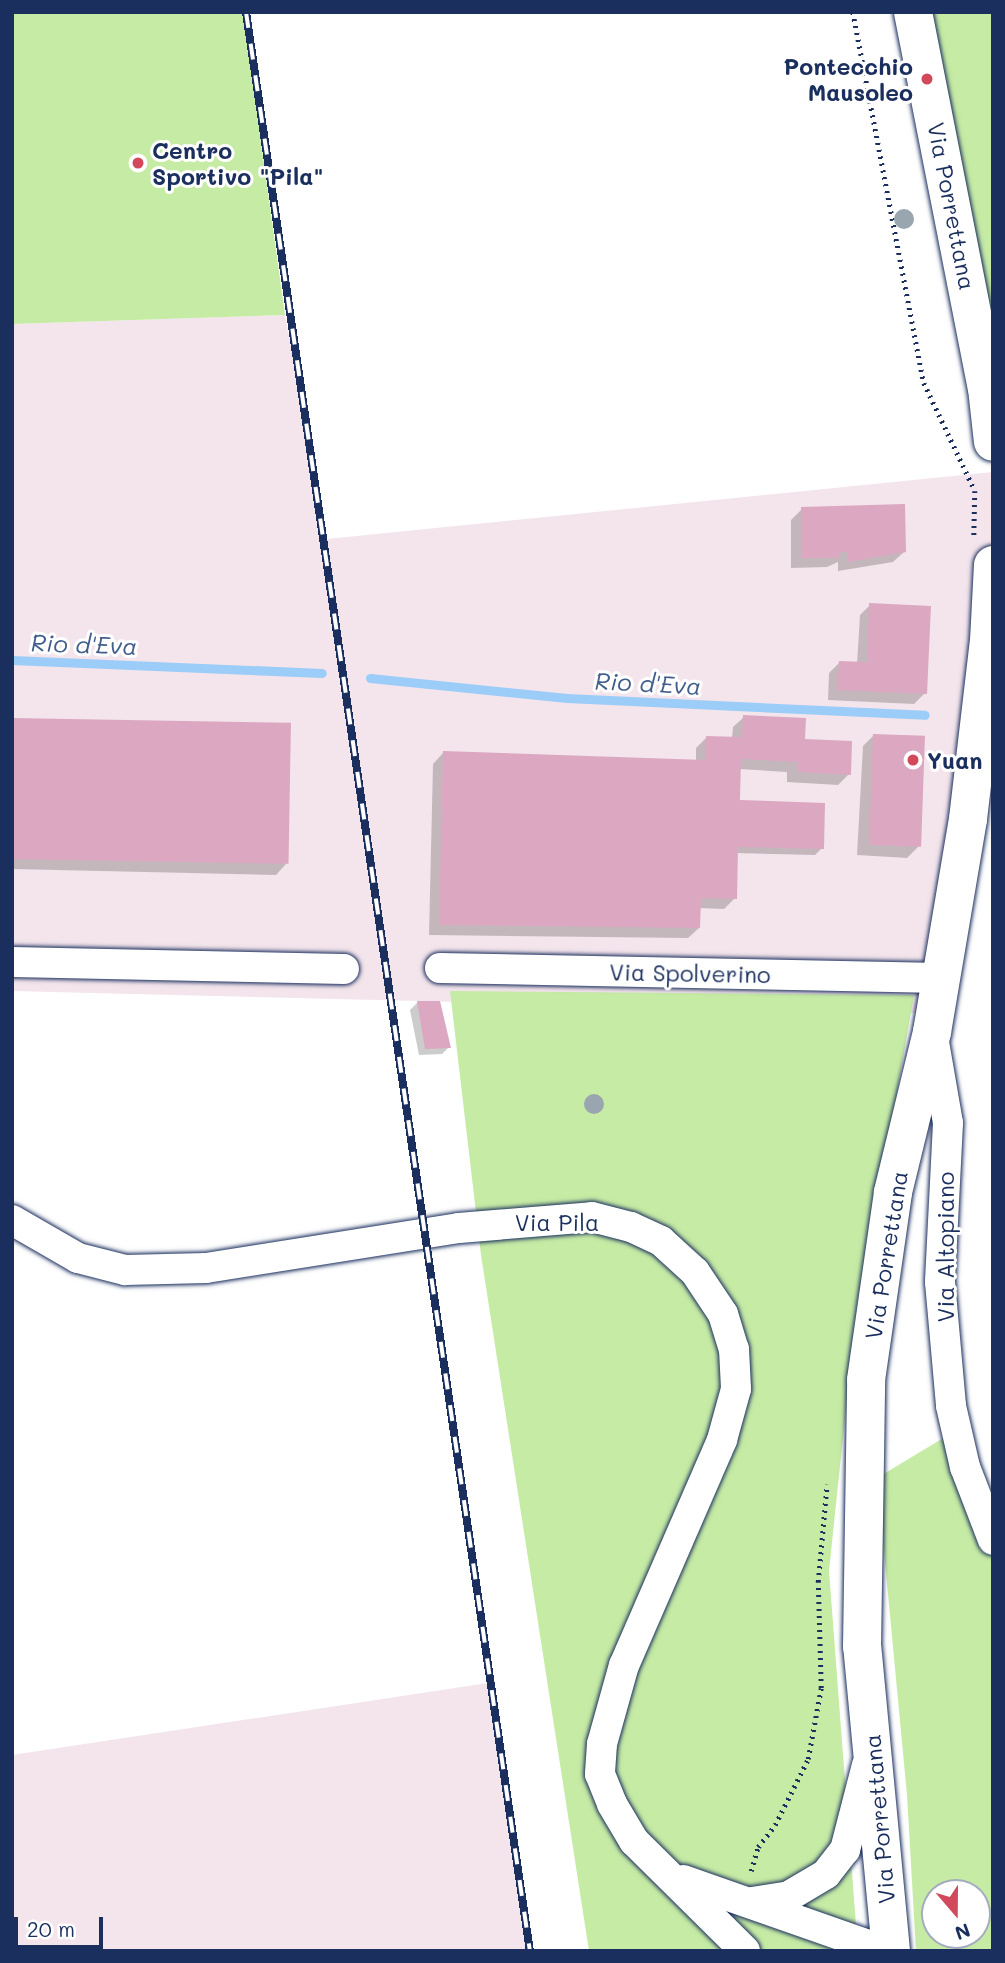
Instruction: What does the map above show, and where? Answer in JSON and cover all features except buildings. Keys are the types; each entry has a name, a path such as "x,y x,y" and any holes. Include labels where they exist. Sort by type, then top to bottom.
{"main road":[{"name":"Via Porrettana","path":"913,12 987,388 993,442"},
{"name":"Via Porrettana","path":"888,1951 862,1647 866,1380 893,1192 932,1032 968,819 991,639 983,554"}],"street":[{"path":"12,962 344,969"},
{"name":"Via Spolverino","path":"440,968 941,978"},
{"name":"Via Altopiano","path":"932,1032 948,1123 940,1282 951,1406 965,1467 993,1540"},
{"name":"Via Pila","path":"12,1220 78,1258 125,1270 206,1268 458,1228 592,1217 631,1227 661,1241 695,1272 723,1314 734,1349 736,1389 722,1440 624,1665 603,1744 600,1774 612,1804 634,1841 745,1951"},
{"path":"747,1902 789,1896 826,1874 845,1850 872,1740"},
{"path":"667,1873 714,1894 747,1902 888,1951"}],"path":[{"path":"853,12 924,383 975,491 983,554"}],"shaded area":[{"path":"285,315 327,539 993,472 993,787 953,1014 12,991 12,324"},
{"path":"488,1683 529,1951 12,1951 12,1755"}],"green space":[{"name":"Centro Sportivo \"Pila\"","path":"12,12 243,12 285,315 12,324"},
{"path":"913,12 993,12 993,442"},
{"path":"450,991 914,995 853,1342 829,1571 858,1951 589,1951 481,1255"},
{"path":"945,1437 993,1547 993,1951 916,1951 907,1795 877,1478"}],"waterway":[{"name":"Rio d'Eva","path":"12,660 322,673"},
{"name":"Rio d'Eva","path":"370,678 567,698 925,715"}],"railway":[{"path":"246,12 530,1951"}],"place":[{"name":"Pontecchio Mausoleo","path":"927,79"},
{"name":"Centro Sportivo \"Pila\"","path":"138,163"},
{"name":"Yuan","path":"913,760"}]}
